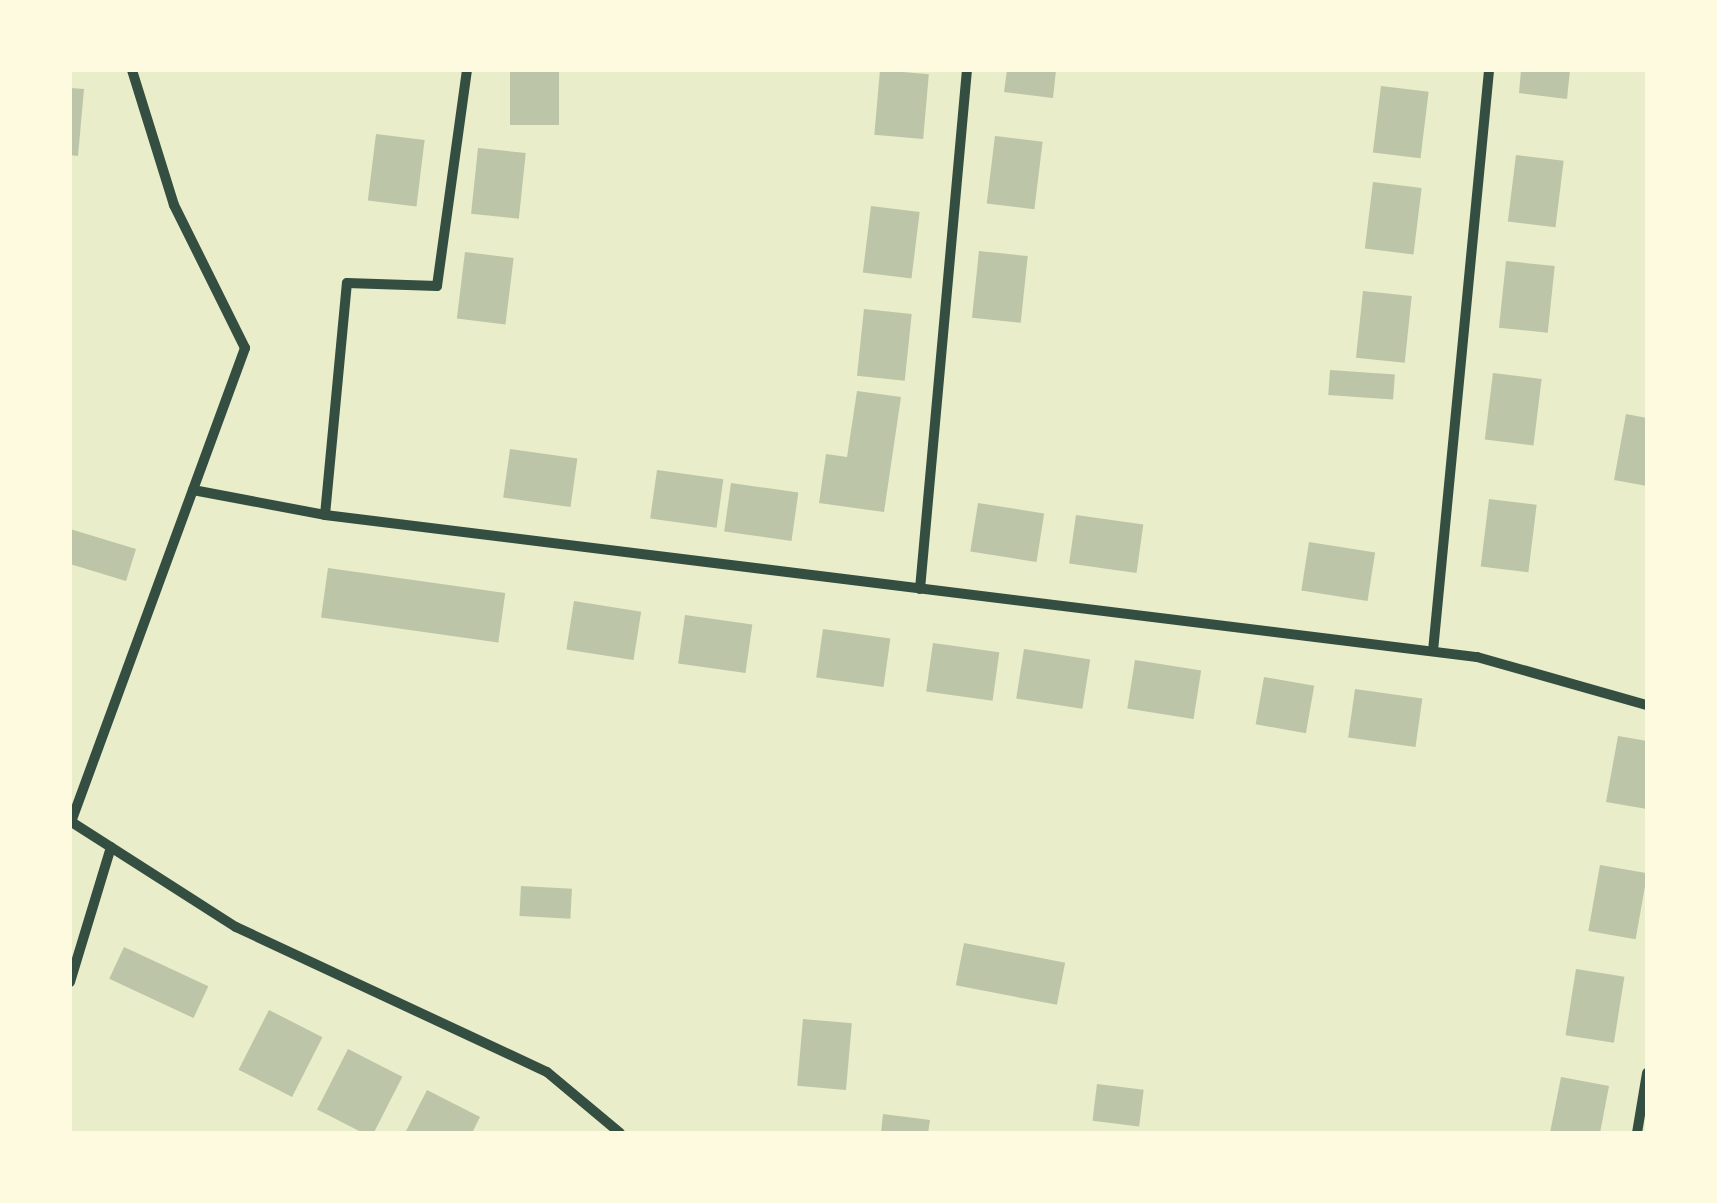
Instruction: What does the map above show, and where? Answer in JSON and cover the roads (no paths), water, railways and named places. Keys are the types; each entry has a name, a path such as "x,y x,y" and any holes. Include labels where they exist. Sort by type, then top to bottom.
{"street":[{"path":"132,70 174,205 245,348 70,822 236,927 547,1072 620,1133"},
{"path":"325,516 348,283 438,286 467,70"},
{"path":"920,588 967,70"},
{"path":"1432,651 1489,70"},
{"path":"194,490 325,516 1477,657 1647,705"},
{"path":"70,982 111,847"},
{"path":"1637,1133 1647,1073"}]}
